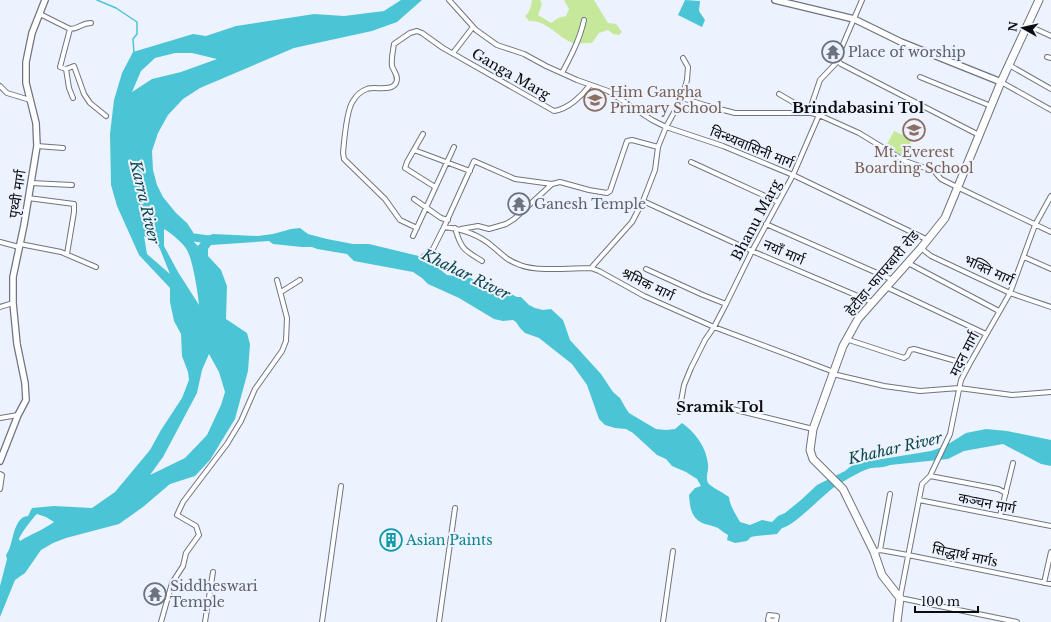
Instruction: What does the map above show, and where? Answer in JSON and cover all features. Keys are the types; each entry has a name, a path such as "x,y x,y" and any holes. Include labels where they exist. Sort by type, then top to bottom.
{"highway":[{"name":"हेटौडा-फापरबारी रोड","path":"900,598 882,575 877,551 843,489 810,455 810,442 813,429 846,339 858,319 928,240 945,218 1036,1"},
{"path":"897,622 900,598"}],"street":[{"name":"पृथ्वी मार्ग","path":"0,461 18,415 26,400 25,383 17,344 12,302 13,277 37,146 36,123 26,83 26,62 32,33 45,0"},
{"name":"विन्ध्यवासिनी मार्ग","path":"449,0 473,27 497,45 524,54 562,73 608,90 652,120 666,127 723,146 793,175 928,240"},
{"path":"775,0 854,19 901,42 1001,82 1051,110"},
{"path":"810,112 820,80 838,61 838,56 862,0"},
{"path":"40,14 70,30 84,23 91,23"},
{"path":"562,73 582,32 584,20"},
{"path":"1027,25 1051,36"},
{"path":"453,53 473,27"},
{"path":"70,30 60,67 66,69 74,66 84,94 90,103 106,116"},
{"name":"Ganga Marg","path":"417,228 400,220 385,199 344,160 343,153 352,102 359,93 367,89 389,88 397,81 392,66 394,44 410,33 417,31 443,48 554,111 566,107 585,92 590,84"},
{"path":"591,268 632,222 643,201 655,170 658,147 666,127 682,98 687,80 688,67 683,58"},
{"path":"838,61 841,64 979,135"},
{"path":"1009,65 1051,89"},
{"path":"66,69 69,88 73,98"},
{"path":"920,77 992,106"},
{"path":"0,86 7,93 30,100"},
{"path":"779,94 810,112 859,133 905,161 934,171 941,179 957,188 1051,232"},
{"path":"682,98 734,113 810,112"},
{"name":"Bhanu Marg","path":"679,412 684,385 691,368 793,175 819,115"},
{"path":"423,134 406,162 405,168 435,187"},
{"path":"423,258 433,249 448,220 474,162 515,179 552,184 560,182 607,193 610,191 627,141 632,140 658,147"},
{"path":"37,146 63,148"},
{"path":"413,236 454,147"},
{"path":"414,150 470,171"},
{"path":"691,162 778,202"},
{"path":"31,183 72,185"},
{"path":"461,229 478,226 489,229 506,224 514,219 552,184"},
{"name":"मदन मार्ग","path":"900,598 922,484 930,476 950,434 961,380 1010,293 1035,225 1051,196"},
{"path":"28,198 74,204 67,254"},
{"path":"414,199 442,218 448,220"},
{"name":"नयाँ मार्ग","path":"643,201 752,251 872,302"},
{"path":"766,224 892,280"},
{"name":"श्रमिक मार्ग","path":"444,228 461,229 479,236 504,258 521,266 539,268 591,268 599,270 644,296 714,327 833,373 884,386 920,390 959,388 1012,395 1051,392"},
{"path":"455,228 459,243 466,252 482,260"},
{"path":"0,242 61,252 96,267"},
{"name":"भक्ति मार्ग","path":"921,248 931,256 1010,293 1051,307"},
{"path":"1024,257 1051,269"},
{"path":"908,263 1000,311"},
{"path":"646,270 703,296 726,304"},
{"path":"161,622 172,583 183,566 186,553 199,535 196,526 177,515 183,502 227,444 241,421 255,389 282,350 286,341 287,318 277,280"},
{"path":"280,292 300,280"},
{"path":"886,287 986,334"},
{"path":"0,307 12,302"},
{"path":"846,339 904,358 908,356 910,350 914,349 956,361"},
{"path":"732,409 813,429"},
{"path":"0,418 18,415"},
{"path":"1000,516 1013,463"},
{"path":"0,474 2,475 0,489"},
{"path":"930,476 998,489 1006,493"},
{"path":"322,622 341,486"},
{"path":"877,551 890,494"},
{"name":"कञ्चन मार्ग","path":"919,500 1051,526"},
{"path":"439,622 455,508"},
{"name":"सिद्धार्थ मार्गs","path":"877,551 908,555 1051,584"},
{"path":"663,622 673,552"},
{"path":"1044,583 1051,552"},
{"path":"205,622 213,572"},
{"path":"900,598 1014,622"}],"green space":[{"path":"532,0 540,0 542,4 538,15 551,23 558,18 566,16 569,9 564,0 594,0 608,23 616,24 622,32 619,35 613,34 608,30 599,33 592,43 573,43 541,23 529,21 525,16 531,7"},
{"path":"894,131 912,139 905,157 886,146"}],"water":[{"name":"Karra River","path":"401,0 422,0 397,22 372,31 294,48 200,88 183,99 168,115 158,133 152,151 153,170 157,185 163,197 176,213 187,223 193,232 194,242 198,246 205,237 213,234 258,236 300,228 308,234 327,239 353,244 369,244 423,257 447,275 471,278 484,288 497,287 517,297 521,297 529,305 535,308 543,310 551,309 563,320 570,340 601,374 613,392 620,398 629,413 656,429 675,429 682,423 692,431 703,446 707,458 708,483 729,497 740,522 750,525 762,520 772,522 801,500 817,485 845,471 856,462 931,451 945,446 966,433 986,429 1007,431 1051,440 1051,466 1041,464 1003,444 964,451 948,459 872,468 852,476 833,488 801,517 782,528 777,534 751,537 747,541 735,543 727,540 728,535 718,528 700,522 694,516 691,509 689,495 695,488 701,486 697,479 672,466 666,459 657,455 633,433 626,429 605,425 599,419 587,385 572,364 539,338 525,333 513,320 503,321 494,319 459,298 428,284 413,272 354,261 347,254 312,247 273,244 269,241 211,245 208,249 208,256 221,270 227,286 226,319 247,333 250,344 248,371 235,419 210,460 195,476 170,484 143,507 119,524 66,538 41,550 25,573 15,580 0,617 0,586 7,559 6,555 9,551 16,526 19,521 28,516 32,508 54,506 92,508 115,492 150,450 182,398 189,380 188,372 182,356 181,334 174,321 170,302 170,288 139,255 117,206 111,185 110,134 114,100 122,73 133,52 193,34 206,36 236,26 314,14 344,16 384,11","holes":["175,53 192,53 217,59 181,72 152,79 132,92 141,71 155,58","164,229 177,238 187,250 193,269 199,305 178,272 164,246","144,236 156,242 170,274 147,254","209,354 219,372 225,392 221,405 207,435 185,458 150,475 163,457 197,393 202,370","37,514 54,522 20,541 20,537"]},
{"path":"685,0 700,1 699,11 705,20 702,27 678,15"}],"waterway":[{"path":"97,0 116,8 137,22 137,34 133,39 134,54"},
{"name":"Khahar River","path":"185,232 190,237 213,240"}],"place":[{"name":"Place of worship","path":"833,52"},
{"name":"Him Gangha Primary School","path":"595,100"},
{"name":"Mt. Everest Boarding School","path":"914,130"},
{"name":"Ganesh Temple","path":"519,204"},
{"name":"Asian Paints","path":"391,540"},
{"name":"Siddheswari Temple","path":"155,594"}],"district":[{"name":"Brindabasini Tol","path":"858,107"},
{"name":"Sramik Tol","path":"720,406"}]}
